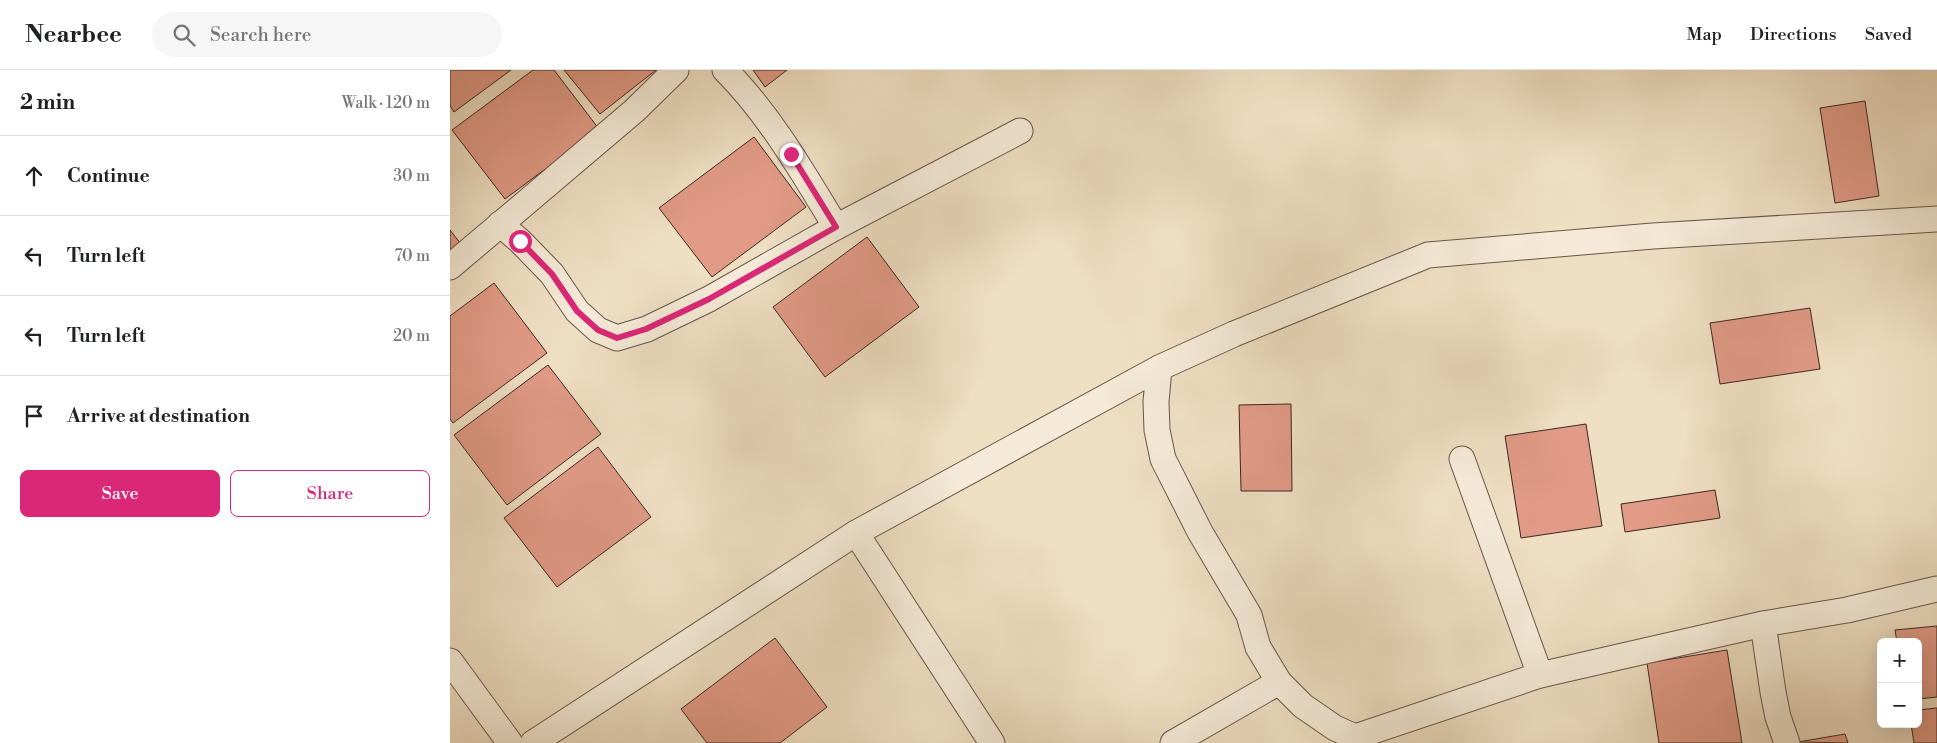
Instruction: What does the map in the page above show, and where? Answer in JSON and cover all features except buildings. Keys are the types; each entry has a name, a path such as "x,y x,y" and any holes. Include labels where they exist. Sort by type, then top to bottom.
{"street":[{"path":"450,267 634,111 676,70"},
{"path":"725,70 742,86 791,154 836,227"},
{"path":"500,224 520,241 552,274 577,311 598,330 617,338 646,329 709,299 836,227 1020,131"},
{"path":"532,743 856,533 1160,368 1234,334 1428,255 1653,236 1937,219"},
{"path":"1160,368 1156,402 1157,430 1163,459 1200,532 1249,615 1258,647 1279,682 1303,706 1335,728 1357,740 1540,675 1763,624 1847,610 1937,589"},
{"path":"1462,459 1540,675"},
{"path":"856,533 992,743"},
{"path":"1763,624 1772,692 1787,743"},
{"path":"450,661 510,743"},
{"path":"1173,743 1279,682"}],"route":[{"path":"520,241 552,274 577,311 598,330 617,338 646,329 709,299 836,227 791,154"}]}
